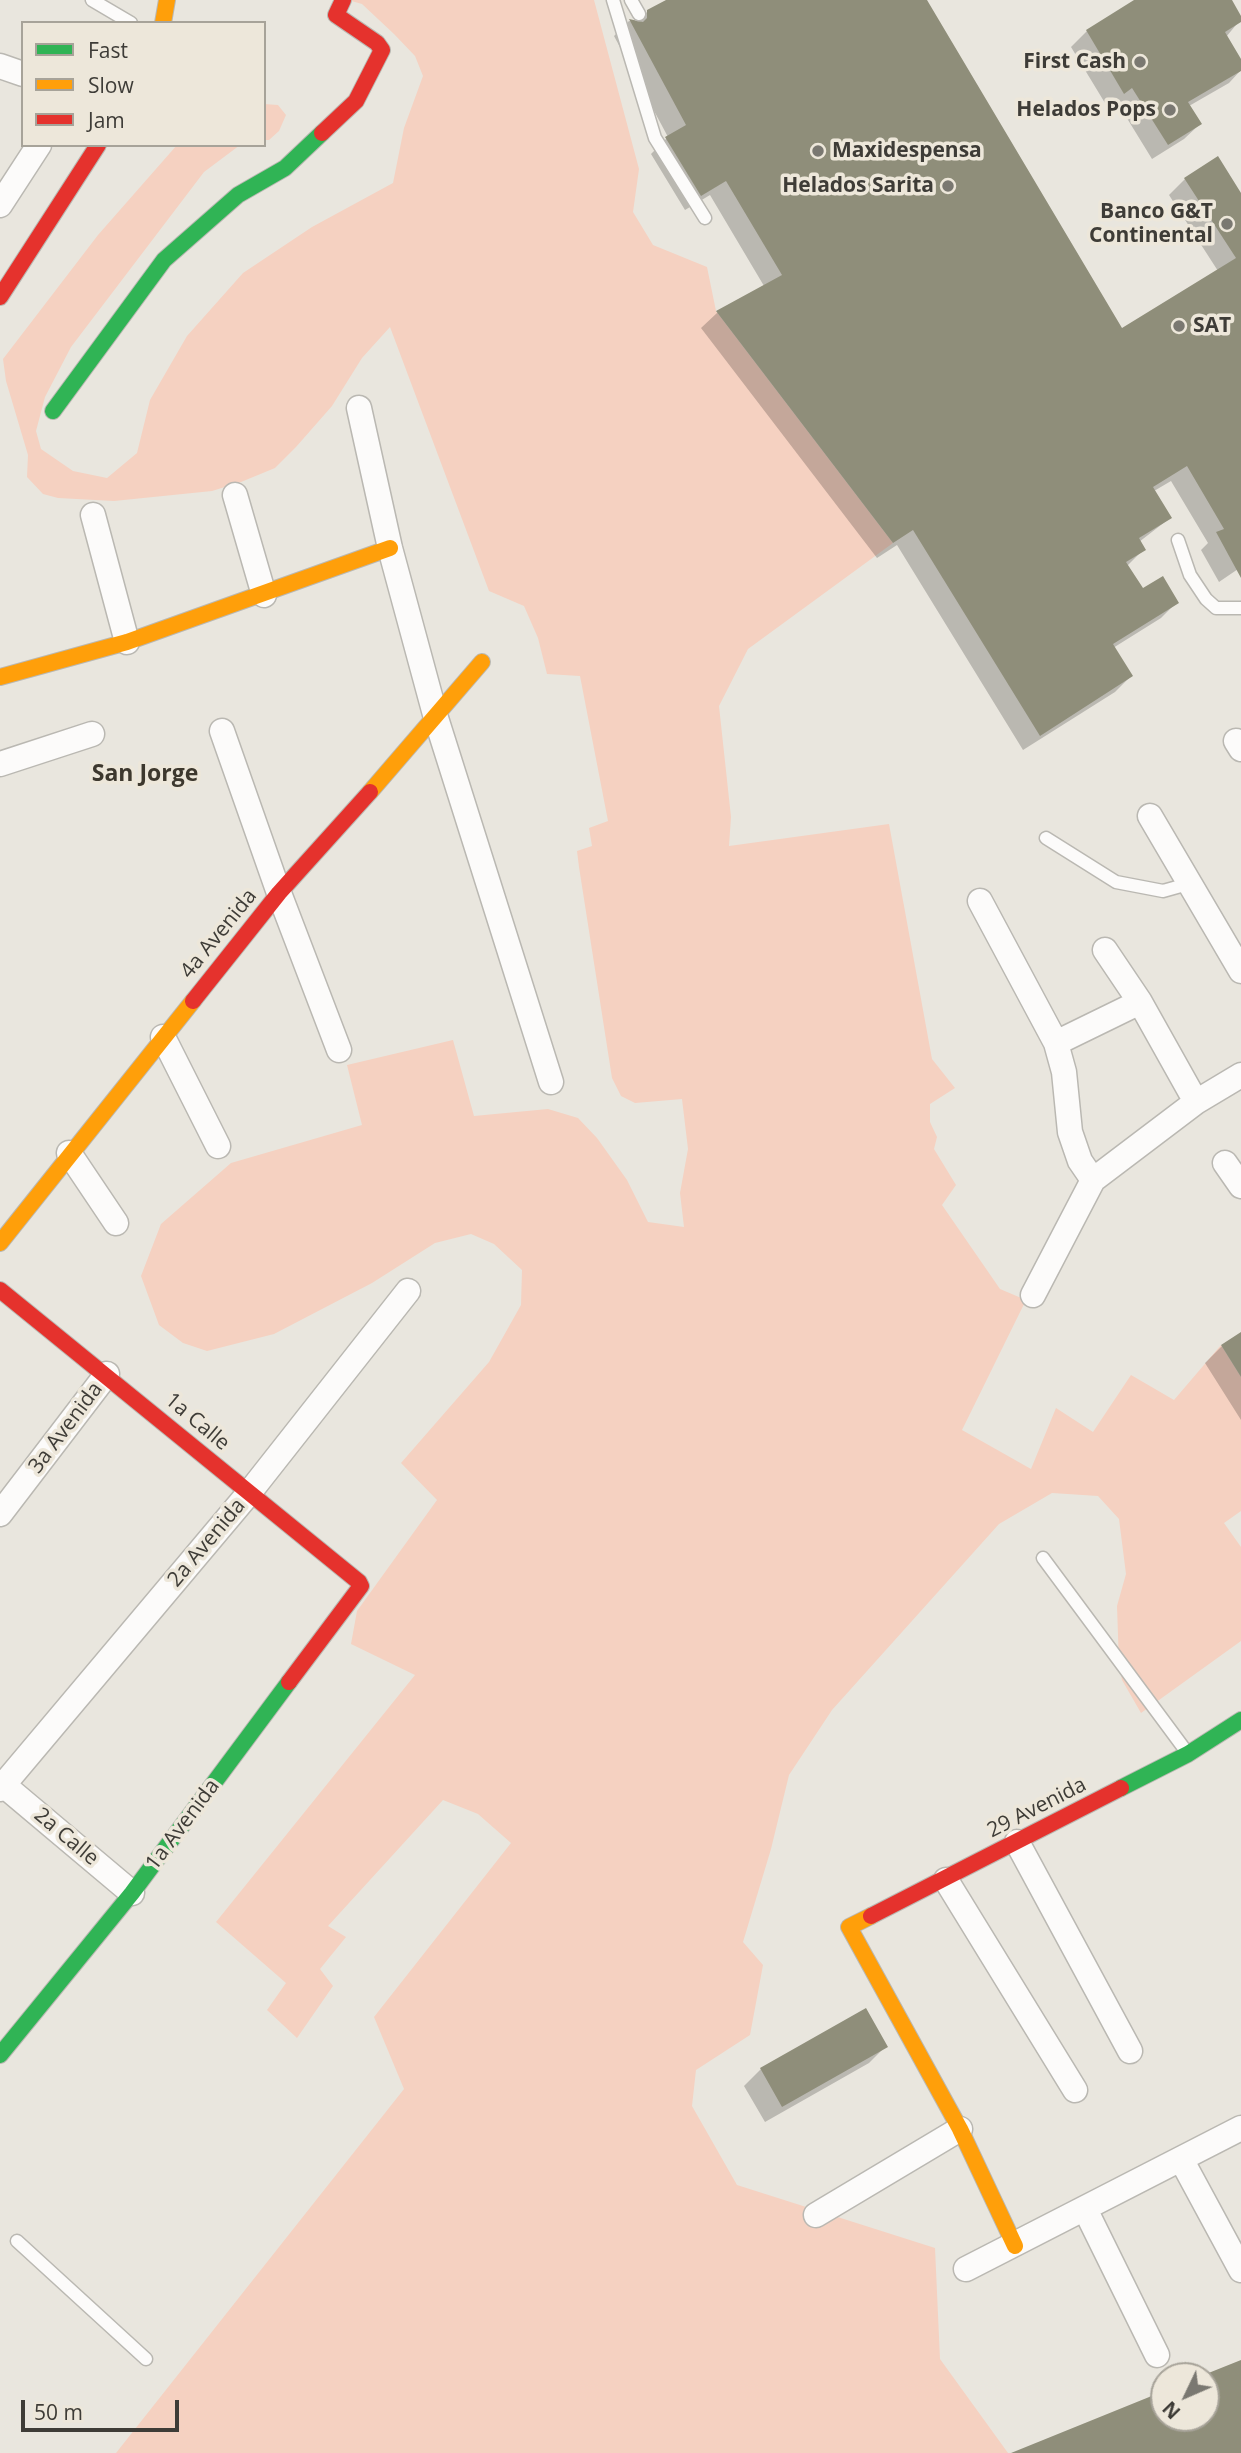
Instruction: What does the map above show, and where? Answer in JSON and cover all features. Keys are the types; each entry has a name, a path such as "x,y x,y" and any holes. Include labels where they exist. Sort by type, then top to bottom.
{"street":[{"path":"163,21 167,0"},
{"path":"53,411 164,260 238,195 285,168 356,101 382,50 377,43 336,15 343,0"},
{"path":"0,66 21,73"},
{"path":"0,205 38,147"},
{"path":"0,297 97,147"},
{"path":"359,408 390,548 436,718 551,1082"},
{"path":"236,495 264,595"},
{"path":"93,516 127,642"},
{"path":"0,677 127,642 390,548"},
{"name":"4a Avenida","path":"0,1243 69,1153 279,893 436,718 482,662"},
{"path":"222,731 279,893 339,1050"},
{"path":"0,764 92,734"},
{"path":"1150,816 1241,971"},
{"path":"980,901 1056,1043 1064,1072 1070,1132 1080,1161 1093,1181"},
{"path":"1105,950 1140,1002 1196,1102"},
{"path":"1056,1043 1140,1002"},
{"path":"163,1037 218,1146"},
{"path":"1033,1295 1093,1181 1196,1102 1241,1075"},
{"path":"69,1153 116,1223"},
{"path":"1225,1163 1241,1186"},
{"name":"1a Calle","path":"0,1290 107,1374 359,1581 359,1590"},
{"name":"2a Avenida","path":"1,1785 249,1493 408,1291"},
{"name":"3a Avenida","path":"0,1514 107,1374"},
{"name":"1a Avenida","path":"0,2055 132,1893 359,1590"},
{"name":"29 Avenida","path":"960,2129 849,1927 946,1880 1188,1754 1241,1720"},
{"name":"2a Calle","path":"1,1785 132,1893"},
{"path":"1017,1842 1130,2051"},
{"path":"946,1880 1075,2090"},
{"path":"966,2269 1241,2128"},
{"path":"816,2215 960,2129 1014,2246"},
{"path":"1181,2159 1241,2270"},
{"path":"1085,2209 1157,2355"}],"lane":[{"path":"92,0 128,21"},
{"path":"613,0 655,138 705,218"},
{"path":"631,0 639,14"},
{"path":"1178,540 1191,575 1206,599 1216,608 1241,608"},
{"path":"1046,838 1116,882 1163,891 1188,884"},
{"path":"1043,1558 1188,1754"},
{"path":"17,2241 146,2359"}],"shaded area":[{"path":"348,0 594,0 639,169 633,212 653,245 707,267 716,311 893,543 748,649 719,706 731,817 729,846 889,824 932,1059 955,1088 930,1104 930,1122 937,1137 934,1149 956,1185 942,1205 1000,1289 1026,1300 962,1430 1031,1469 1056,1408 1093,1432 1131,1375 1174,1400 1221,1345 1241,1377 1241,1511 1224,1523 1241,1547 1241,1641 1141,1713 1122,1680 1119,1664 1117,1606 1126,1574 1119,1519 1098,1496 1052,1493 999,1524 832,1710 789,1775 771,1849 743,1942 763,1965 750,2035 696,2070 692,2106 737,2185 935,2248 940,2359 1008,2453 116,2453 404,2089 374,2017 511,1843 478,1814 443,1800 328,1926 346,1937 320,1969 333,1986 297,2038 267,2010 286,1983 216,1922 415,1675 351,1644 357,1611 437,1500 401,1463 489,1362 521,1305 522,1270 494,1244 471,1234 435,1243 372,1283 274,1334 207,1351 183,1343 159,1325 141,1276 161,1224 231,1163 362,1125 347,1065 453,1040 474,1116 548,1109 578,1118 597,1138 627,1180 648,1222 684,1227 680,1193 688,1149 682,1099 635,1103 621,1096 612,1078 577,851 592,846 589,828 608,821 580,676 547,674 538,638 524,606 489,591 390,327 362,358 332,406 275,468 212,491 114,501 58,498 43,494 27,477 28,455 6,381 3,359 98,235 175,147 237,147 204,172 71,347 45,397 36,431 41,449 73,471 107,478 137,453 150,400 187,336 243,273 312,227 393,183 404,128 423,76 415,56 362,4"},
{"path":"266,104 278,105 286,115 279,131 266,140"}],"building":[{"path":"666,0 927,0 1122,328 1236,258 1184,178 1218,156 1241,193 1241,578 1216,532 1224,529 1187,466 1153,487 1172,518 1139,538 1146,550 1126,562 1143,588 1163,576 1179,603 1113,644 1133,676 1040,736 913,530 893,543 716,311 782,275 726,181 701,196 665,137 686,125 629,19 643,22 647,18 647,10"},
{"name":"First Cash","path":"1134,0 1232,0 1241,16 1241,22 1225,32 1241,59 1241,71 1188,102 1202,124 1168,145 1132,88 1124,94 1086,30"},
{"path":"1241,1332 1241,1377 1221,1345"},
{"path":"866,2008 888,2047 782,2107 760,2068"},
{"path":"1241,2360 1241,2453 1011,2453 1150,2397 1150,2432 1220,2432 1220,2368"}],"traffic: fast":[{"path":"53,411 164,260 238,195 285,168 322,133"},
{"path":"0,2055 132,1893 289,1682"},
{"path":"1121,1788 1188,1754 1241,1720"}],"traffic: slow":[{"path":"163,21 167,0"},
{"path":"0,677 127,642 390,548"},
{"path":"370,792 482,662"},
{"path":"0,1243 193,1001"},
{"path":"871,1916 849,1927 960,2129 1015,2246"}],"traffic: jam":[{"path":"322,133 356,101 382,50 377,43 336,15 343,0"},
{"path":"0,297 97,147"},
{"path":"193,1001 279,893 370,792"},
{"path":"0,1290 359,1582 361,1586 289,1682"},
{"path":"871,1916 1121,1788"}],"place":[{"name":"First Cash","path":"1140,62"},
{"name":"Helados Pops","path":"1170,110"},
{"name":"Maxidespensa","path":"818,151"},
{"name":"Helados Sarita","path":"948,186"},
{"name":"Banco G&T Continental","path":"1227,224"},
{"name":"SAT","path":"1179,326"}],"district":[{"name":"San Jorge","path":"145,774"}]}
